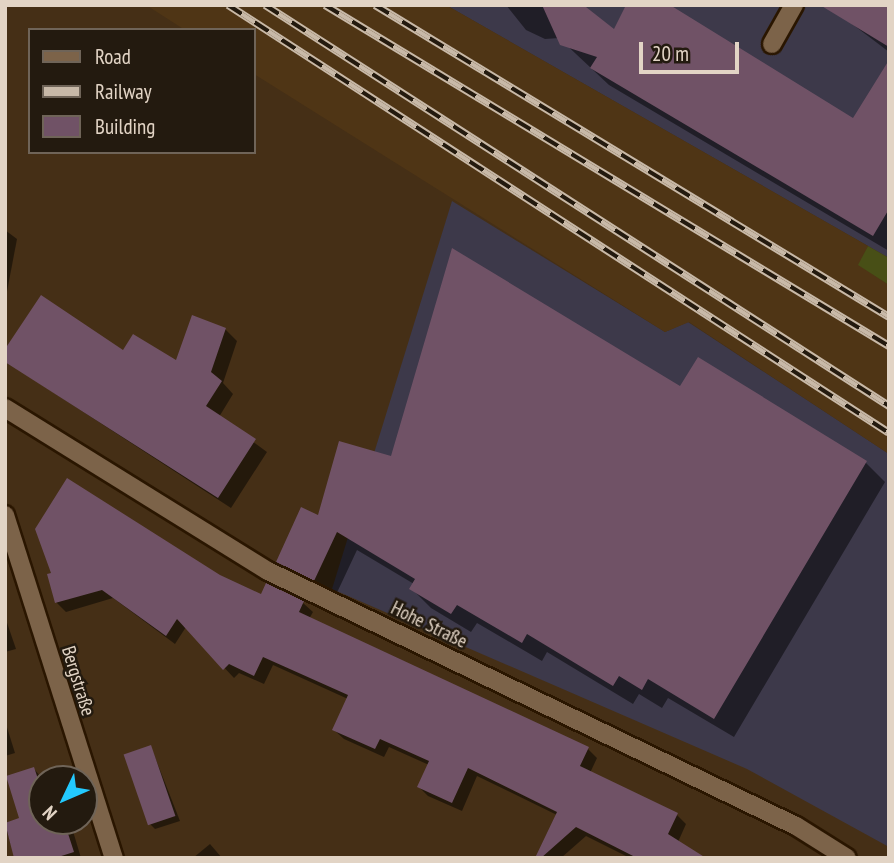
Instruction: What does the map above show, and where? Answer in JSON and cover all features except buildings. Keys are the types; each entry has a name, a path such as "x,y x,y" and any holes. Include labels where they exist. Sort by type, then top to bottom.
{"street":[{"path":"772,44 794,5"},
{"name":"Hohe Straße","path":"7,414 268,571 796,826 847,858"},
{"name":"Bergstraße","path":"5,515 114,858"}],"shaded area":[{"path":"146,5 446,5 868,246 859,265 889,285 889,454 689,322 665,332 256,75 256,28 182,28"},
{"path":"446,5 889,5 889,258 868,246"},
{"path":"452,201 665,332 688,322 889,454 889,847 747,769 332,589"}],"green space":[{"path":"868,246 889,258 889,285 858,265"}],"railway":[{"path":"228,5 889,433"},
{"path":"265,5 889,406"},
{"path":"325,5 889,346"},
{"path":"375,5 889,317"}]}
